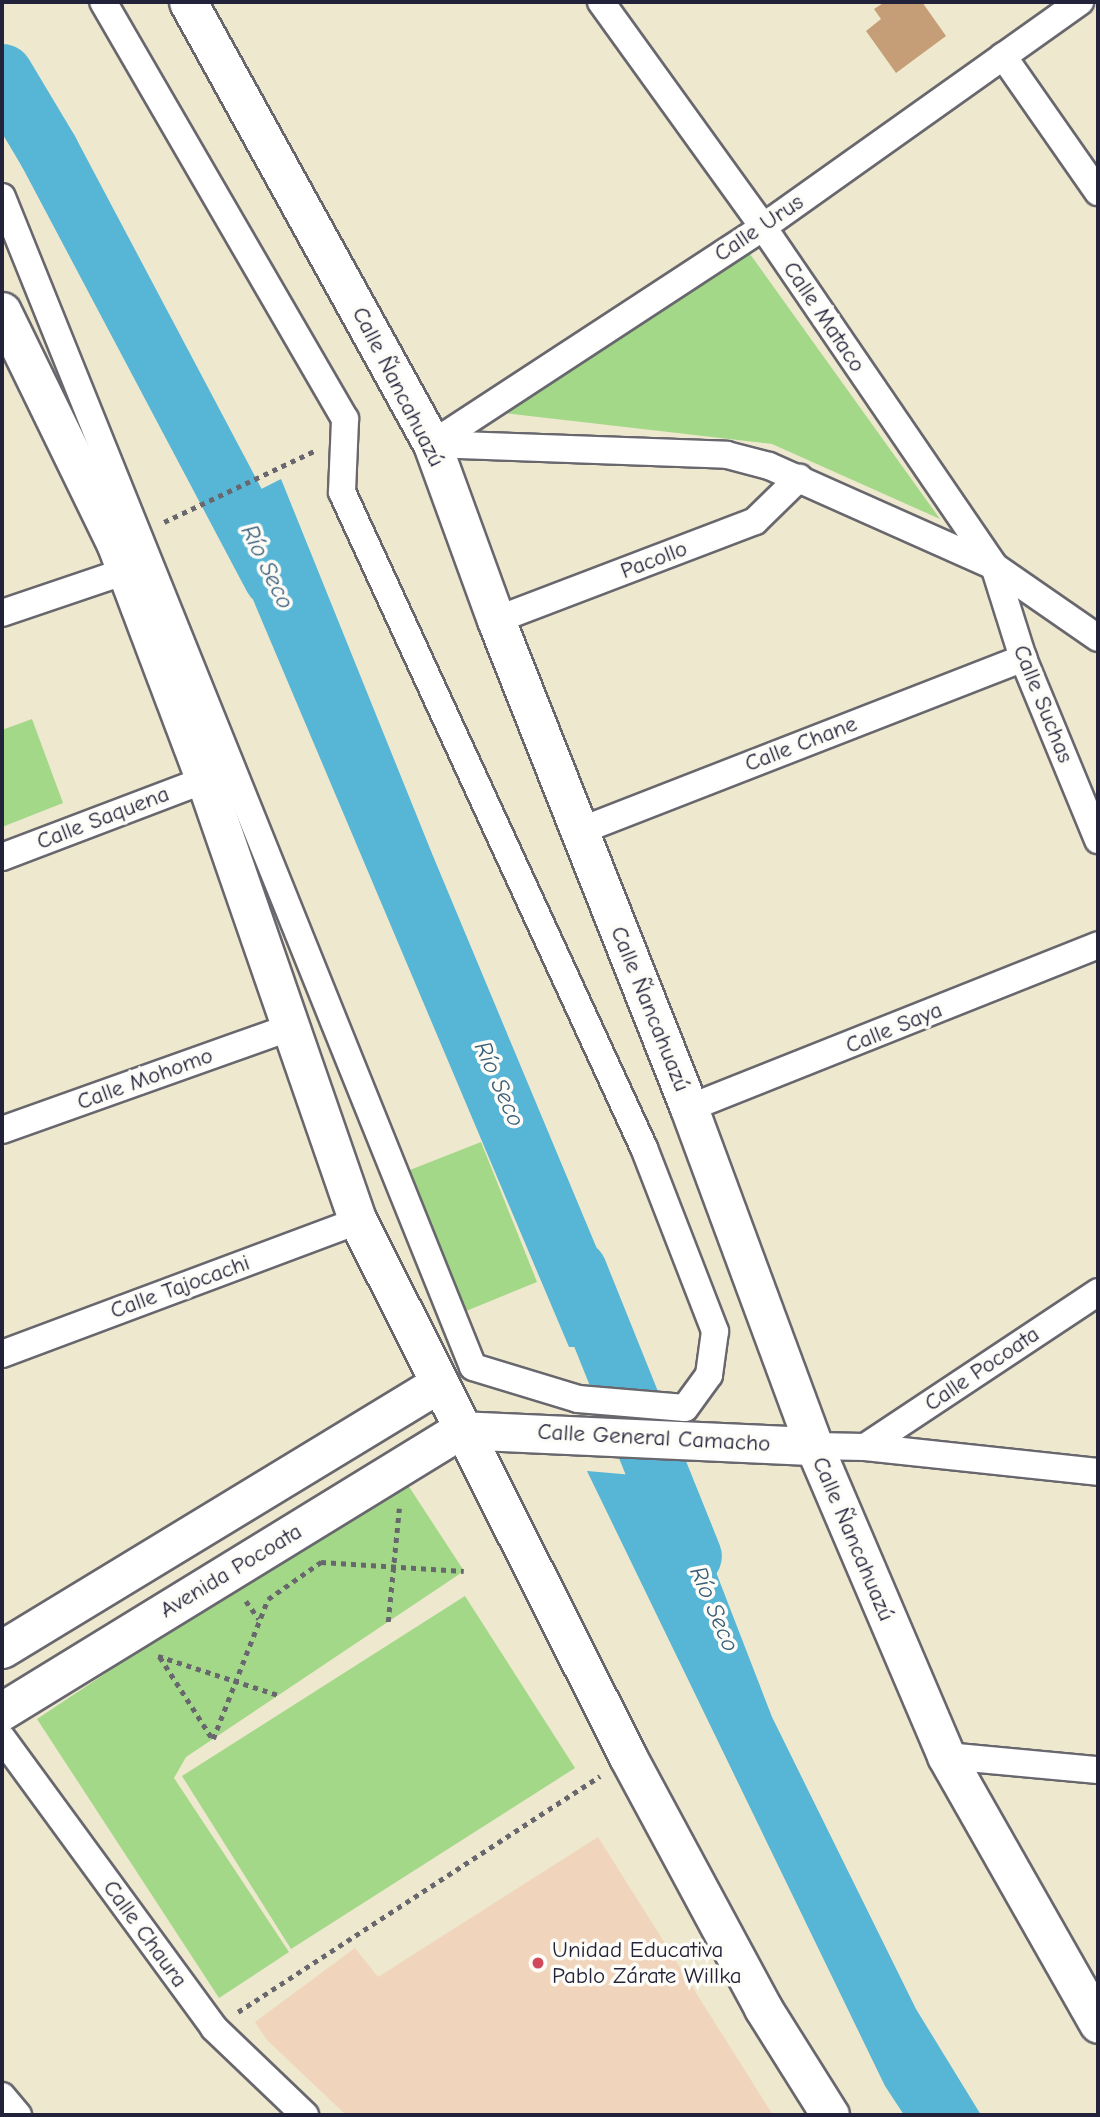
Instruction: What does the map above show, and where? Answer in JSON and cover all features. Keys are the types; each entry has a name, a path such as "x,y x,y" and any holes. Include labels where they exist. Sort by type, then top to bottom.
{"street":[{"path":"103,2 345,419 342,492 645,1148 715,1331 709,1375 688,1425"},
{"name":"Calle Ñancahuazú","path":"188,2 432,444 496,621 689,1108 814,1446 946,1756 1098,2024"},
{"name":"Calle Mataco","path":"601,2 763,227 994,566"},
{"name":"Calle Urus","path":"432,444 763,227 1080,2"},
{"path":"1003,56 1098,192"},
{"path":"2,197 473,1367 578,1415"},
{"path":"2,311 126,571 205,780 358,1221 460,1430 628,1757 763,2008 830,2115"},
{"path":"432,444 727,455 799,478 994,566 1098,638"},
{"name":"Pacollo","path":"496,621 755,522 799,478"},
{"name":"Calle Suchas","path":"994,566 1023,658 1098,840"},
{"path":"2,613 126,571"},
{"name":"Calle Chane","path":"580,831 1023,658"},
{"name":"Calle Saquena","path":"2,857 205,780"},
{"name":"Calle Saya","path":"689,1108 1098,945"},
{"name":"Calle Mohomo","path":"2,1130 289,1028"},
{"name":"Calle Tajocachi","path":"2,1354 358,1221"},
{"name":"Calle Pocoata","path":"865,1447 1098,1292"},
{"path":"2,1649 438,1384"},
{"name":"Calle General Camacho","path":"460,1430 578,1415 688,1425 814,1446 865,1447 1098,1472"},
{"name":"Avenida Pocoata","path":"2,1711 460,1430"},
{"name":"Calle Chaura","path":"2,1738 214,2028 305,2115"},
{"path":"946,1756 1098,1770"},
{"path":"2,2096 18,2115"}],"path":[{"path":"219,498 279,469"},
{"path":"388,1622 402,1476 392,1471"},
{"path":"159,1656 213,1739 268,1599 321,1562 464,1571"},
{"path":"127,1634 140,1650 236,1679 278,1695"},
{"path":"214,2028 628,1757"}],"shaded area":[{"name":"Unidad Educativa Pablo Zárate Willka","path":"598,1837 773,2115 346,2115 267,2040 255,2022 355,1948 378,1977"}],"green space":[{"path":"750,254 940,519 772,444 504,413"},
{"path":"32,719 63,803 2,827 2,730"},
{"path":"481,1142 537,1282 466,1311 410,1170"},
{"path":"402,1476 464,1571 186,1757 174,1778 289,1952 219,1998 37,1719"},
{"path":"465,1596 575,1768 291,1949 182,1776"}],"water":[{"path":"281,479 433,856 638,1347 569,1347 216,512"},
{"path":"587,1471 680,1479 772,1717 916,2009 981,2115 904,2115 885,2086"}],"building":[{"path":"885,2 922,2 946,36 896,73 866,31 881,19 874,9"}],"waterway":[{"name":"Río Seco","path":"2,74 48,151 274,577"},
{"name":"Río Seco","path":"576,1270 691,1556"}],"place":[{"name":"Unidad Educativa Pablo Zárate Willka","path":"538,1963"}]}
